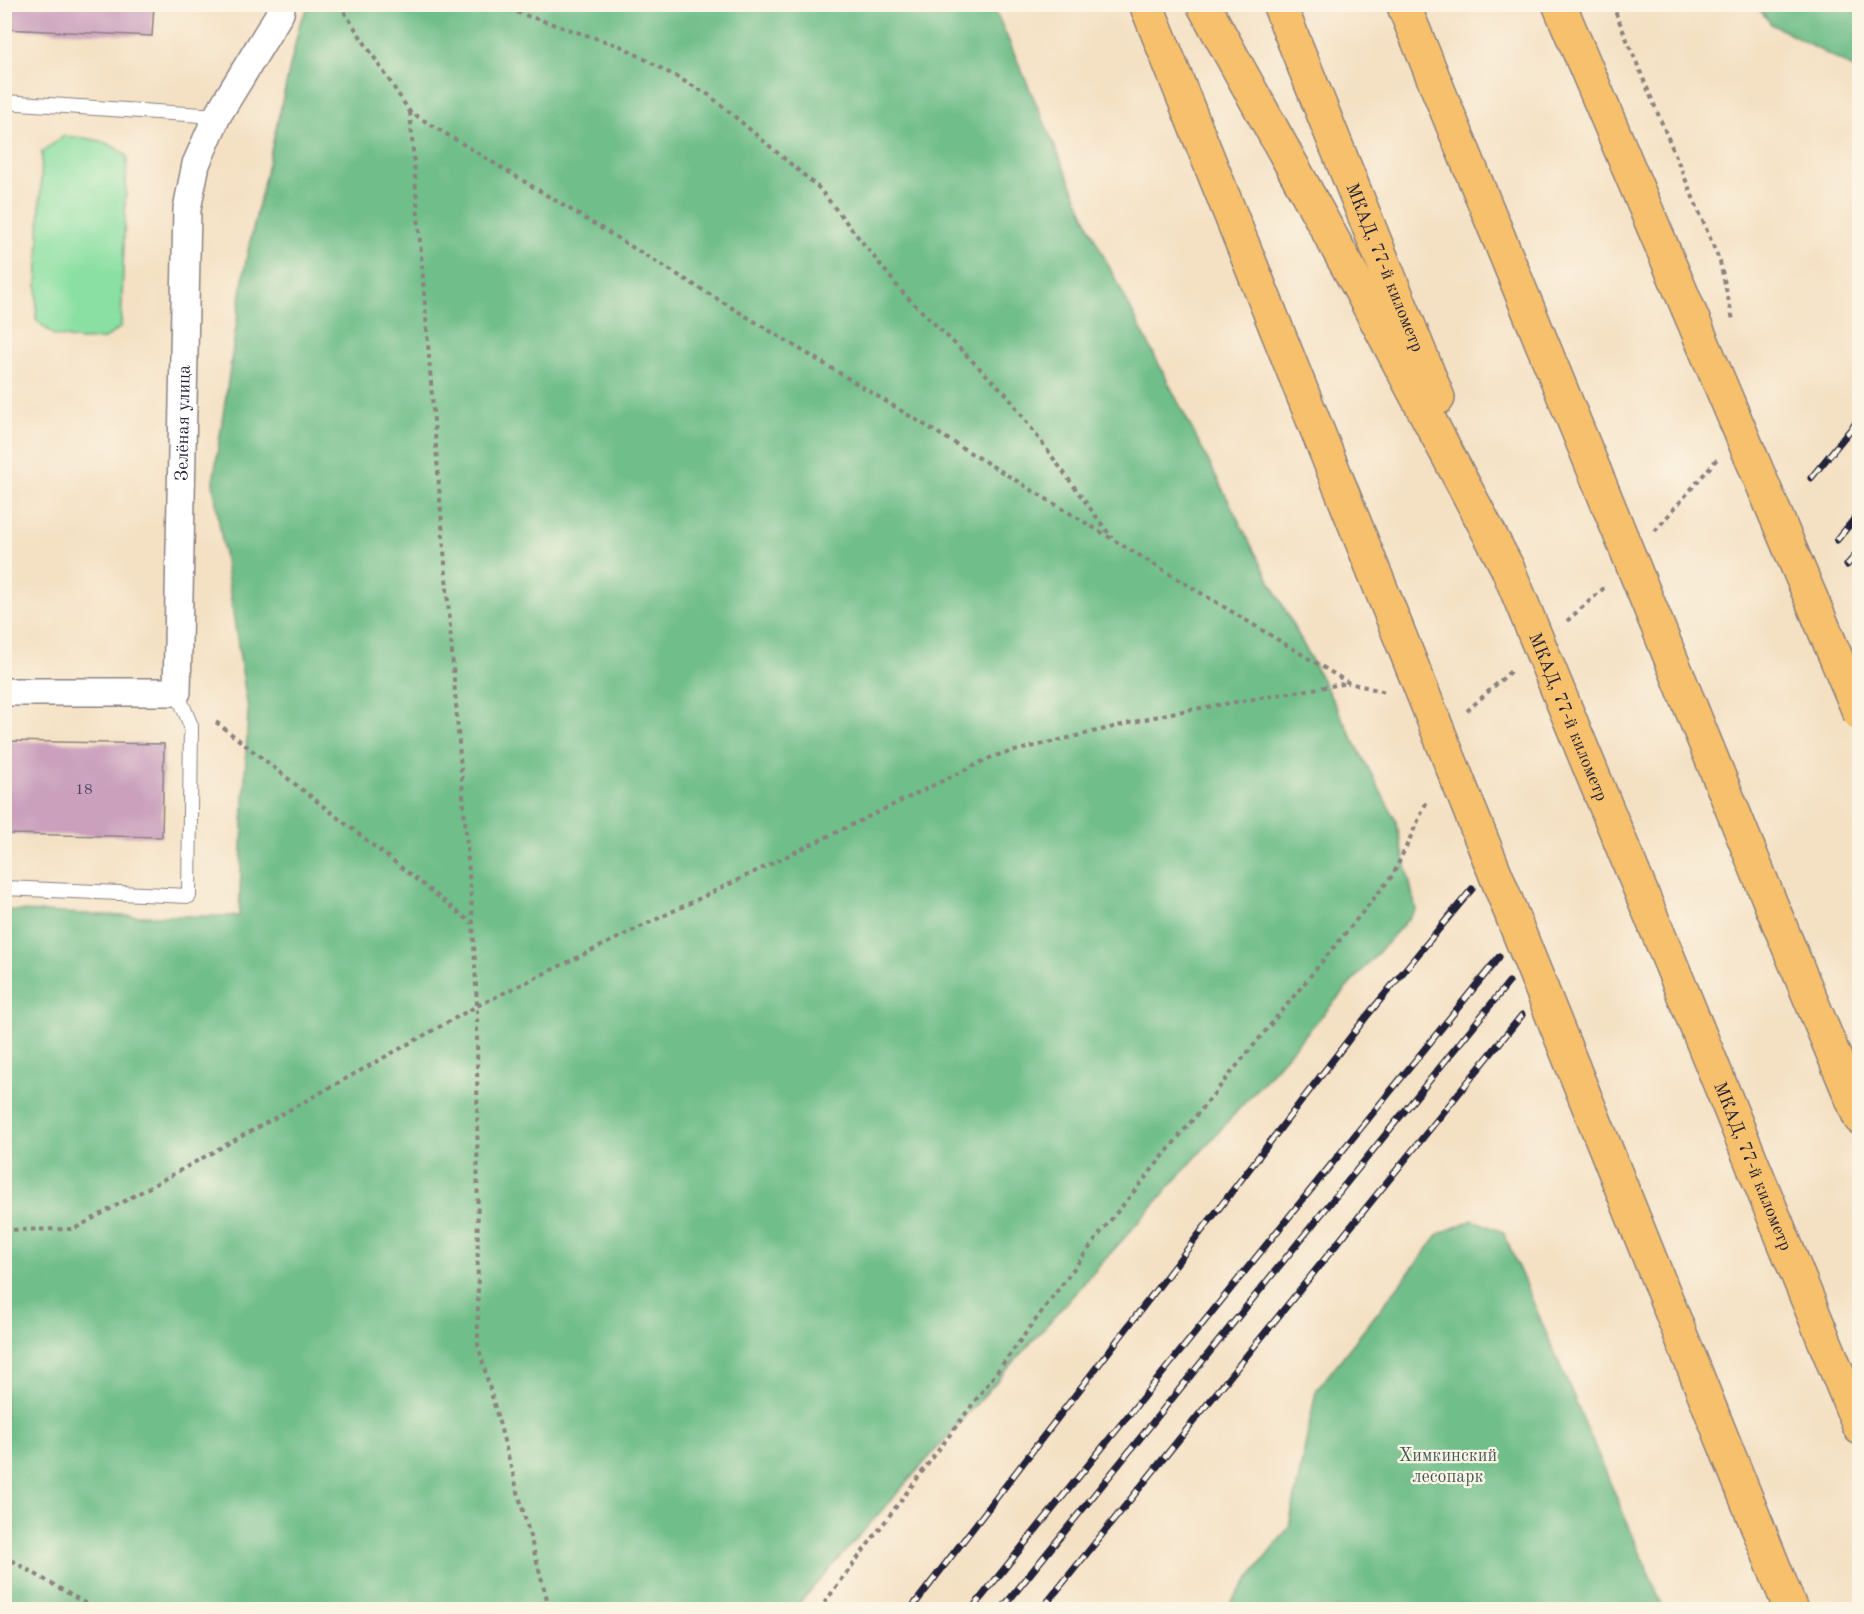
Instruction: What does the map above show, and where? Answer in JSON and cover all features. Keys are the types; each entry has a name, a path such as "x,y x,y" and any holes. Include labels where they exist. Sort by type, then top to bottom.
{"main road":[{"path":"1146,4 1791,1610"},
{"path":"1203,4 1360,290 1507,567"},
{"name":"МКАД, 77-й километр","path":"1279,4 1860,1428"},
{"path":"1403,4 1860,1118"},
{"path":"1559,4 1860,714"}],"street":[{"name":"Зелёная улица","path":"177,692 187,209 196,164 217,116 280,13 282,4"},
{"path":"4,692 177,692"}],"lane":[{"path":"4,102 217,116"},
{"path":"4,888 189,896 191,726 177,692"}],"path":[{"path":"339,4 410,112 1348,683 1392,693"},
{"path":"491,4 623,47 699,89 818,187 903,293 1006,394 1114,540"},
{"path":"1612,4 1720,262"},
{"path":"410,112 473,924 477,1006 478,1345 550,1610"},
{"path":"1652,535 1720,455"},
{"path":"1562,626 1605,587"},
{"path":"1462,721 1467,711 1519,664"},
{"path":"4,1230 74,1229 477,1006 994,756 1171,713 1348,683"},
{"path":"177,692 473,924"},
{"path":"1456,708 1467,711"},
{"path":"819,1610 1105,1227 1393,875 1430,793"},
{"path":"4,1556 98,1610"}],"green space":[{"path":"310,4 993,5 1096,241 1248,539 1396,821 1416,910 794,1609 5,1609 5,910 124,916 239,916 248,710 213,483 246,260 300,23"},
{"path":"1756,5 1859,5 1859,71 1771,24"},
{"path":"64,136 105,143 127,156 121,327 104,339 80,340 54,335 36,320 42,152"},
{"name":"Химкинский лесопарк","path":"1473,1220 1503,1232 1664,1609 1226,1609 1289,1527 1316,1391 1440,1233"}],"building":[{"path":"4,5 154,5 152,36 4,29"},
{"path":"4,741 164,744 162,837 4,834"}],"railway":[{"path":"1811,478 1860,418"},
{"path":"1837,540 1860,512"},
{"path":"1847,565 1860,550"},
{"path":"910,1610 1366,1017 1472,889"},
{"path":"971,1610 1499,957"},
{"path":"1001,1610 1509,982"},
{"path":"1041,1610 1522,1015"}]}
